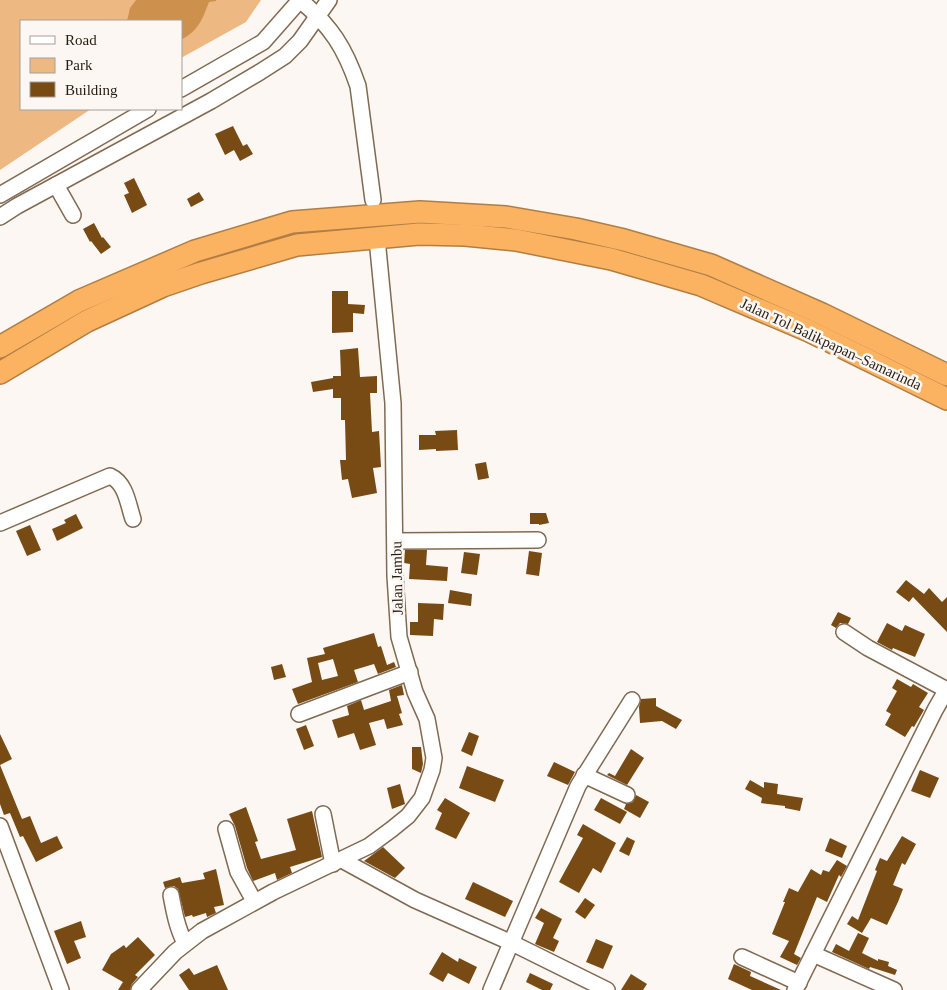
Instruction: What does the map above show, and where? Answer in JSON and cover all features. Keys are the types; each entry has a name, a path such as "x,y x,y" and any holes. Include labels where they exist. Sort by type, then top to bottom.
{"highway":[{"name":"Jalan Tol Balikpapan–Samarinda","path":"0,347 79,301 195,251 292,222 420,212 506,217 576,228 711,265 822,314 947,375"},
{"name":"Jalan Tol Balikpapan–Samarinda","path":"0,373 87,321 163,286 249,258 298,245 419,234 465,235 516,240 611,259 693,282 809,331 947,399"}],"street":[{"path":"182,88 263,42 300,0 318,16 338,42 358,86 373,200"},
{"path":"0,217 212,101 285,56 300,41 329,0"},
{"path":"0,195 146,110"},
{"path":"77,150 87,169"},
{"path":"56,185 73,216"},
{"name":"Jalan Jambu","path":"139,990 185,942 202,931 254,901 369,846 408,816 422,798 430,776 434,758 427,719 415,692 398,628 395,576 393,403 378,249"},
{"path":"0,523 110,476 117,479 122,485 133,519"},
{"path":"396,540 538,540"},
{"path":"742,957 797,987 930,719 947,689 868,648 844,632"},
{"path":"299,714 410,672"},
{"path":"490,990 512,943 578,786 632,700"},
{"path":"584,775 627,795"},
{"path":"323,814 338,862 415,900 512,943 607,990"},
{"path":"0,826 61,990"},
{"path":"226,829 238,872 254,901"},
{"path":"171,895 177,923 185,942"},
{"path":"813,954 894,990"}],"green space":[{"path":"0,0 261,0 246,22 182,57 182,20 20,20 20,110 90,110 0,170"}],"shaded area":[{"path":"136,0 216,0 209,2 199,24 182,39 182,20 127,20 130,8"}],"building":[{"path":"233,126 243,146 247,144 253,154 240,161 234,150 225,155 215,134"},
{"path":"134,178 147,205 132,213 124,195 129,193 124,183"},
{"path":"199,192 204,200 191,207 187,199"},
{"path":"94,223 102,238 111,247 101,254 90,242 83,229"},
{"path":"332,291 348,291 348,304 365,305 364,314 353,313 353,332 332,333"},
{"path":"358,348 360,377 377,376 377,393 370,393 372,432 379,431 381,467 373,468 377,493 352,498 348,479 342,480 340,460 346,460 345,420 341,420 341,398 333,398 333,389 313,392 311,382 333,378 333,376 341,376 340,350"},
{"path":"457,430 458,450 419,450 419,435 436,435 435,431"},
{"path":"486,462 489,478 478,480 475,464"},
{"path":"530,513 546,513 549,523 530,524"},
{"path":"76,514 83,528 57,541 52,529 66,523 64,520"},
{"path":"30,525 41,550 27,556 16,531"},
{"path":"405,550 427,550 426,565 448,567 447,581 409,579 410,564 404,563"},
{"path":"529,551 542,553 539,576 526,574"},
{"path":"464,552 480,554 477,575 461,573"},
{"path":"906,580 924,594 929,588 942,602 947,597 947,632 913,597 909,602 896,592"},
{"path":"450,590 472,594 471,606 448,603"},
{"path":"418,603 444,604 443,620 434,619 433,636 410,635 410,622 418,622"},
{"path":"838,612 851,618 848,624 840,623 836,628 831,625"},
{"path":"887,623 902,631 905,625 925,634 915,657 893,648 892,650 877,642"},
{"path":"374,633 378,647 381,646 387,665 394,662 396,667 378,674 374,664 354,670 358,682 298,704 292,689 312,682 307,658 325,654 323,648","holes":["333,659 338,676 322,680 318,663"]},
{"path":"282,664 286,677 274,680 271,667"},
{"path":"897,679 911,687 913,684 928,693 919,707 924,710 914,727 912,726 905,737 885,725 891,714 886,711 897,691 892,688"},
{"path":"402,685 404,695 397,696 402,713 399,714 403,725 387,729 384,719 369,723 376,745 360,750 354,733 338,738 332,720 349,715 347,706 361,700 364,710 391,701 389,690"},
{"path":"656,698 656,706 682,720 676,729 662,721 640,723 639,707 641,699"},
{"path":"306,725 314,746 304,750 296,729"},
{"path":"469,732 479,736 472,756 461,751"},
{"path":"0,734 12,759 0,765"},
{"path":"412,747 421,747 423,764 421,773 412,769"},
{"path":"631,749 644,758 627,785 607,775 609,773 615,776"},
{"path":"554,762 575,772 568,785 547,776"},
{"path":"0,765 22,819 30,816 41,843 57,836 63,848 36,862 23,836 20,837 10,813 4,815 0,804"},
{"path":"467,766 504,780 495,802 459,788"},
{"path":"920,770 939,778 930,798 911,791"},
{"path":"750,780 764,788 764,782 778,784 777,794 803,798 800,811 785,808 785,806 761,803 762,798 745,789"},
{"path":"400,784 405,804 392,809 387,788"},
{"path":"636,795 649,802 640,818 624,809 626,804 633,802"},
{"path":"445,798 470,813 456,839 435,829 442,813 437,810"},
{"path":"601,798 627,812 620,824 594,810"},
{"path":"246,807 258,841 255,842 261,859 296,850 287,819 312,811 322,857 290,867 292,873 277,880 275,873 253,881 247,868 235,826 229,814"},
{"path":"583,824 616,843 601,873 593,868 579,893 559,882 583,838 577,835"},
{"path":"902,836 916,844 905,865 902,863 893,885 903,889 898,902 887,925 871,918 862,933 847,924 852,916 858,920 877,871 875,870 880,858 887,861"},
{"path":"627,837 635,841 629,856 619,851"},
{"path":"830,838 847,846 842,858 825,851"},
{"path":"383,847 405,868 395,878 364,861"},
{"path":"837,860 847,866 841,877 839,875 827,902 817,897 794,954 801,958 797,965 780,957 789,941 772,934 789,888 798,892 811,869 821,875 823,870 829,872"},
{"path":"216,869 224,905 214,907 216,913 207,917 206,913 185,917 178,889 174,886 165,888 163,882 180,877 182,883 205,879 203,873"},
{"path":"473,882 513,901 505,917 465,899"},
{"path":"585,898 595,905 585,919 575,912"},
{"path":"541,908 562,919 553,938 559,941 554,952 535,944 544,923 535,918"},
{"path":"81,921 86,937 74,941 81,958 67,964 54,931"},
{"path":"858,933 869,938 862,953 878,961 878,959 889,962 888,966 897,970 895,975 870,967 869,969 832,952 836,944 849,951"},
{"path":"138,937 155,955 135,975 138,977 130,990 118,990 123,982 102,970 111,954 124,945 126,948"},
{"path":"596,939 613,946 603,969 586,962"},
{"path":"442,952 458,962 459,958 477,967 469,984 448,973 443,982 429,974"},
{"path":"734,964 751,972 750,976 781,990 752,990 728,979"},
{"path":"217,965 228,990 189,990 179,975 189,968 194,975"},
{"path":"530,973 553,984 550,990 542,990 526,982"},
{"path":"631,974 647,984 643,990 621,990"}]}
